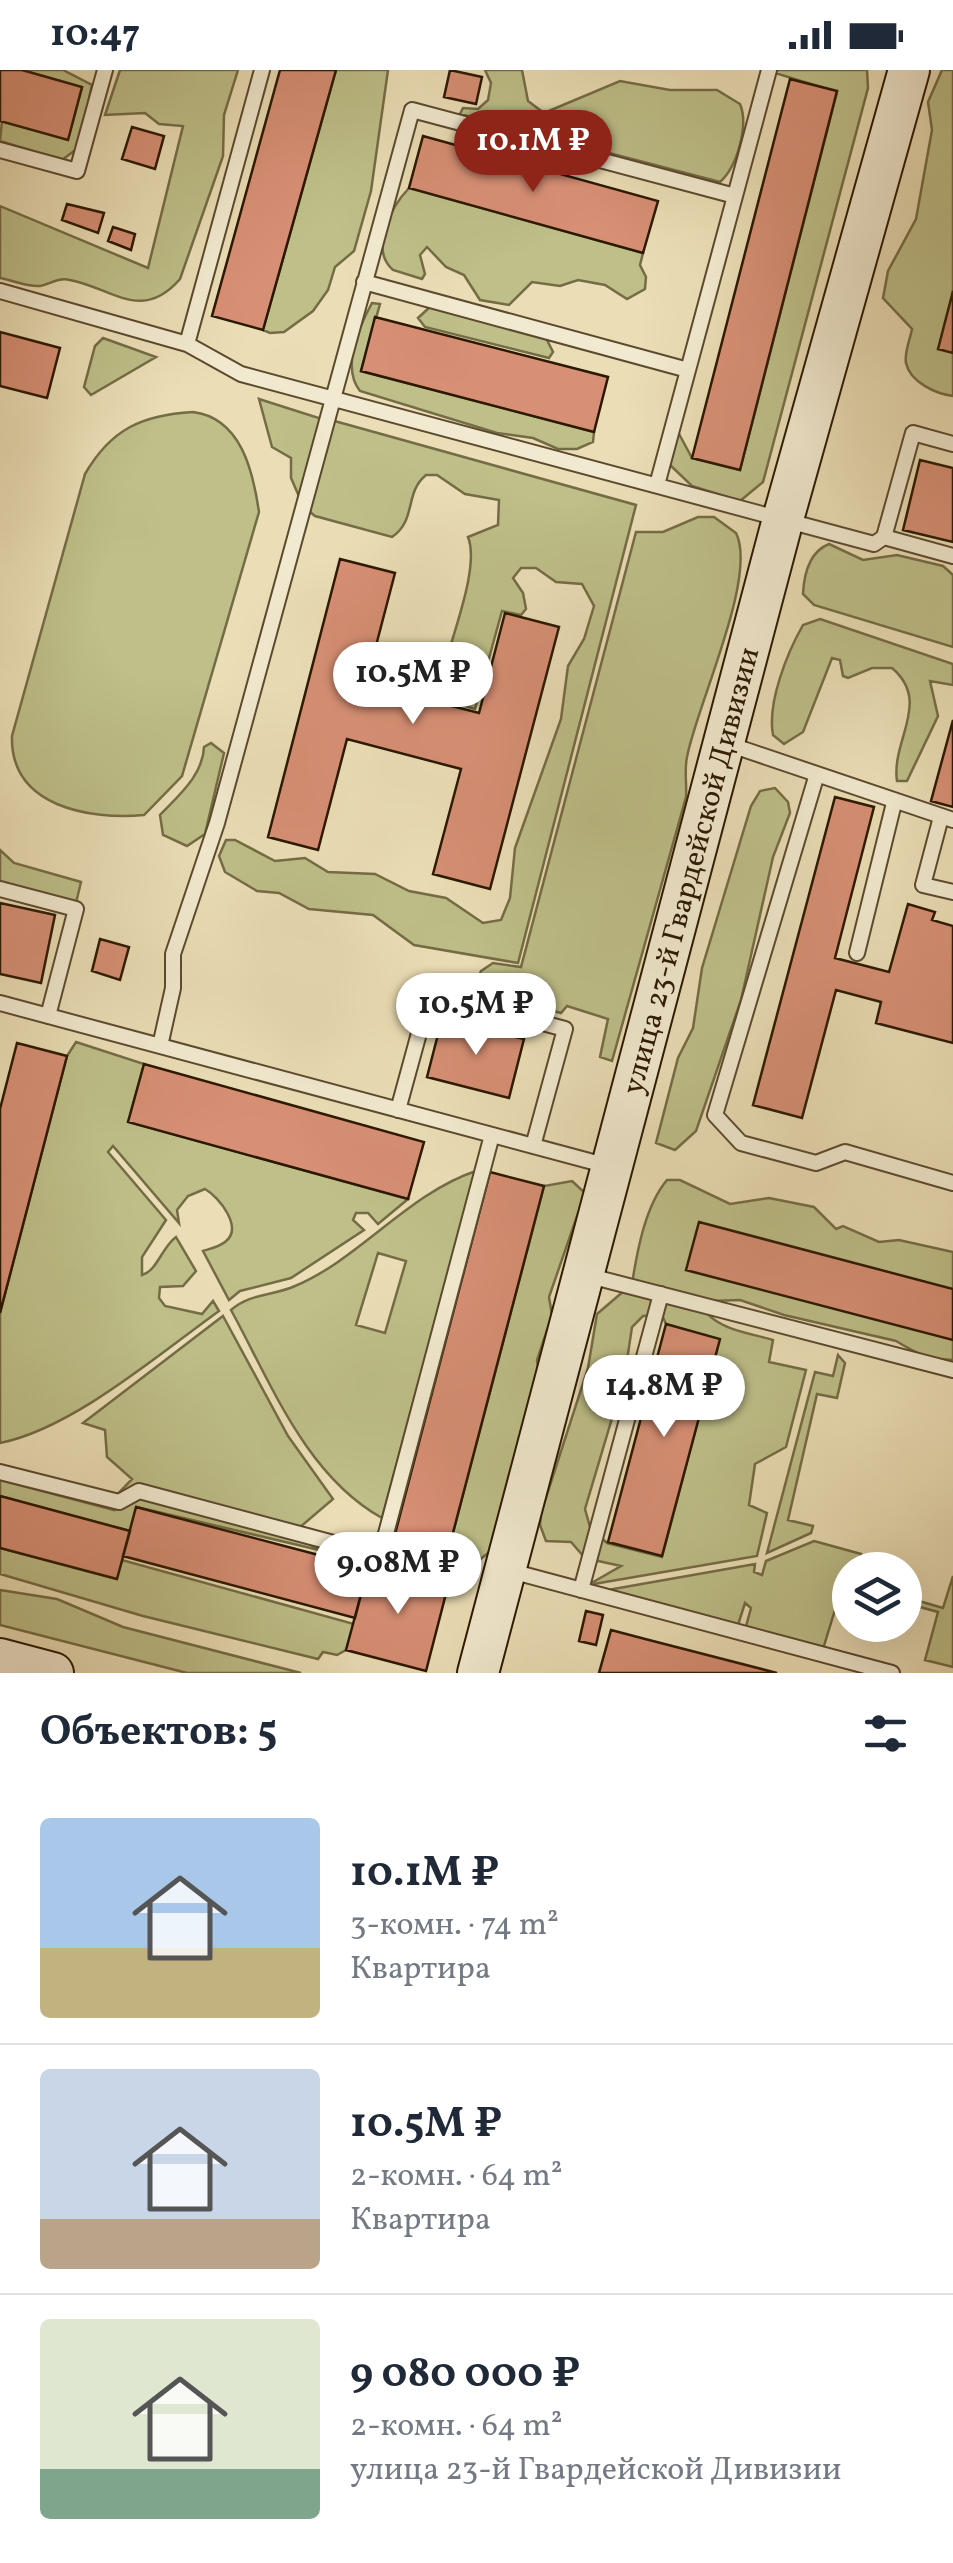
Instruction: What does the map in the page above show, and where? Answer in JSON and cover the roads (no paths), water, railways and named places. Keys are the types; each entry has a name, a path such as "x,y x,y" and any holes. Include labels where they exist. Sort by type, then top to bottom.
{"street":[{"name":"улица 23-й Гвардейской Дивизии","path":"478,1673 724,742 909,70"},
{"path":"0,1658 53,1673"}],"lane":[{"path":"0,150 77,170 105,70"},
{"path":"186,344 262,70"},
{"path":"657,485 768,70"},
{"path":"160,1046 174,988 172,954 217,823 412,110 735,196"},
{"path":"364,282 688,370"},
{"path":"0,291 186,344 241,374 874,544 884,537 913,433 953,444"},
{"path":"884,537 953,556"},
{"path":"724,742 947,818 924,885 953,892"},
{"path":"817,774 715,1116 741,1144 816,1163 845,1152 953,1183"},
{"path":"857,953 894,803"},
{"path":"0,889 76,909 48,1016"},
{"path":"398,1110 430,992 565,1029 533,1146"},
{"path":"0,1003 612,1167"},
{"path":"380,1556 492,1135"},
{"path":"584,1274 953,1370"},
{"path":"581,1590 661,1294"},
{"path":"0,1472 119,1502 139,1491 442,1572"},
{"path":"506,1570 892,1673"}]}
